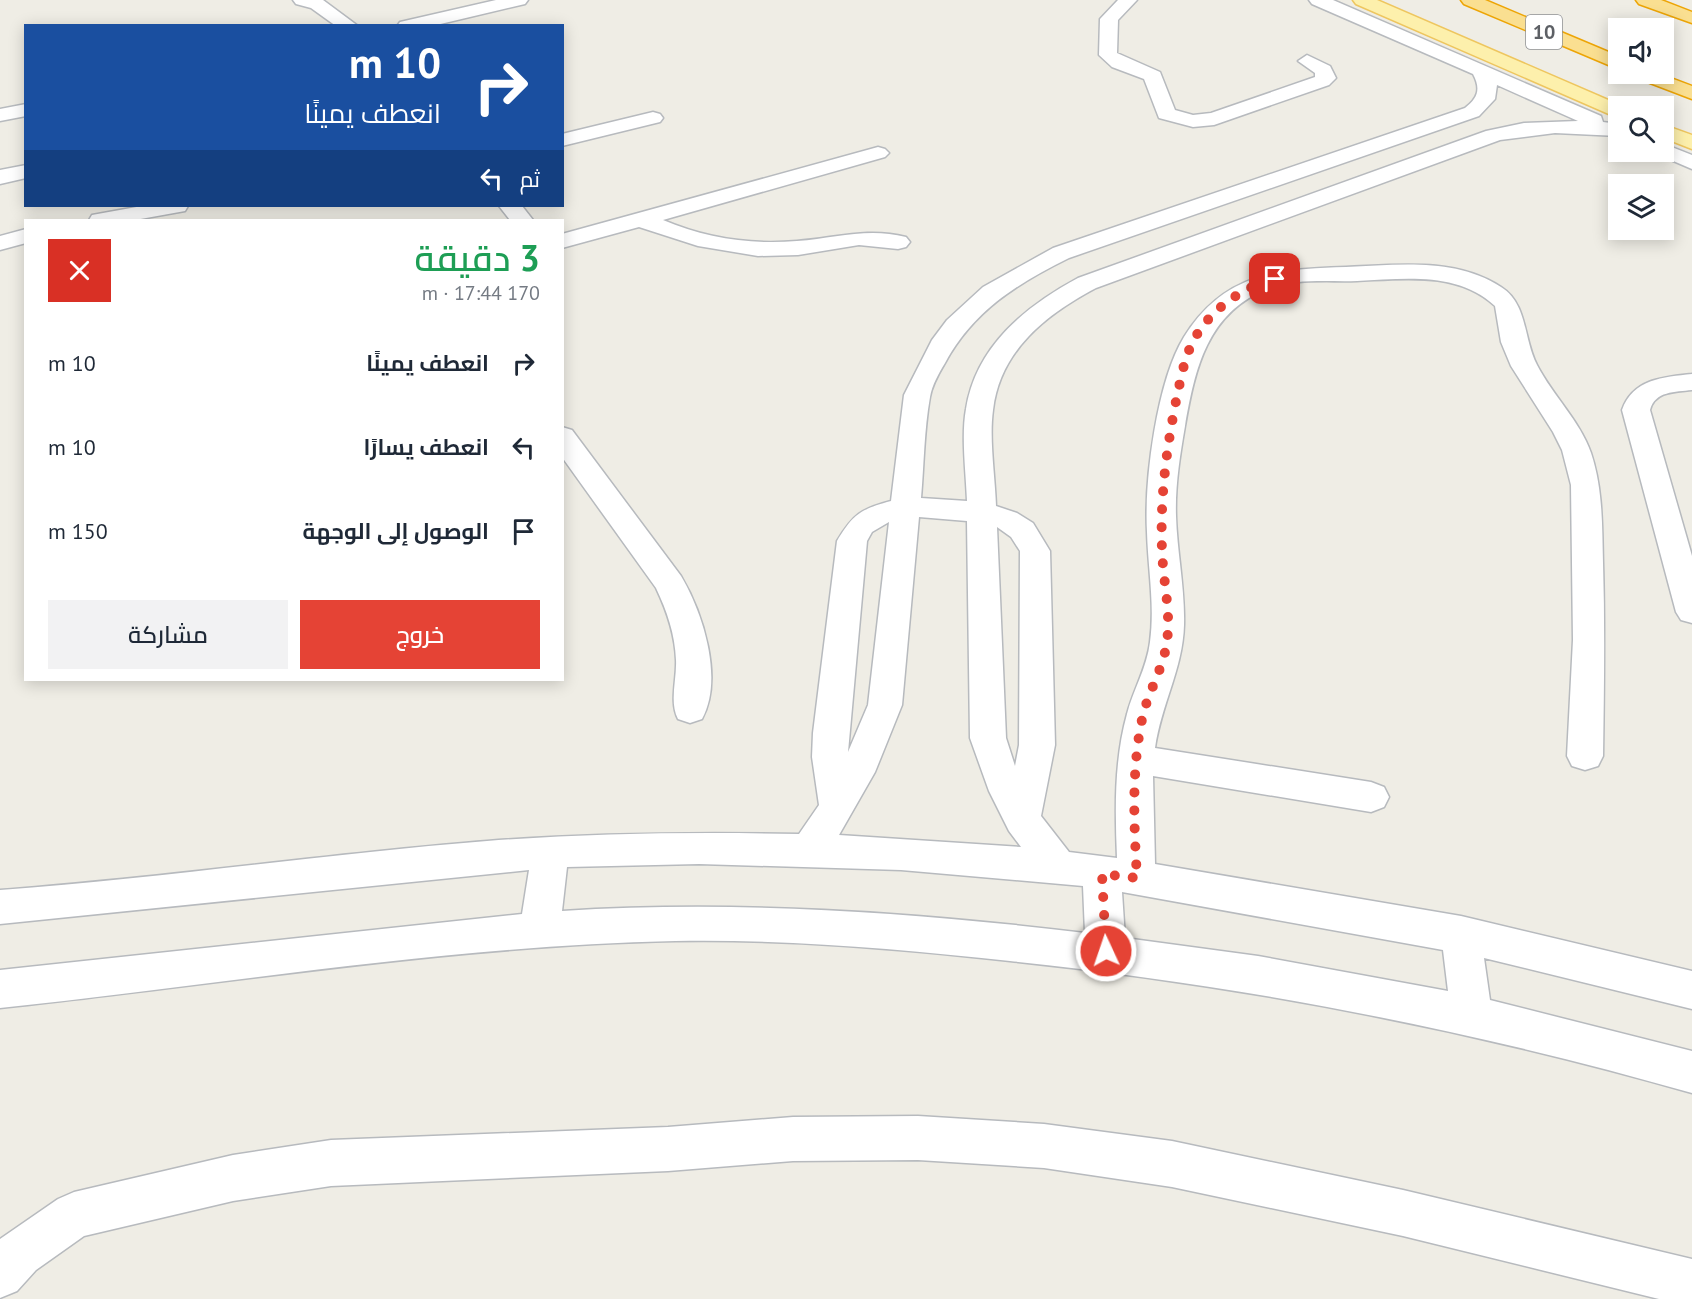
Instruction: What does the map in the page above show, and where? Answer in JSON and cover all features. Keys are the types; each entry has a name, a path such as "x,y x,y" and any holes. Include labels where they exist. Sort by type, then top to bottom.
{"highway":[{"name":"10","path":"1470,0 1608,59"},
{"path":"1645,0 1692,18"},
{"path":"1669,84 1692,93"}],"main road":[{"path":"1362,0 1608,107"},
{"path":"1398,0 1608,106"},
{"path":"1674,119 1692,127"},
{"path":"1674,135 1692,143"}],"street":[{"path":"302,0 317,4 346,24"},
{"path":"415,24 519,0"},
{"path":"1128,0 1109,19 1108,55 1119,63 1153,76 1162,110 1173,118 1193,121 1214,119 1326,78 1323,70 1307,61"},
{"path":"1318,0 1481,72 1608,109"},
{"path":"808,852 838,807 871,741 885,705 903,507 920,386 926,369 941,344 977,301 1030,267 1061,253 1472,112 1488,98 1487,81 1481,72"},
{"path":"0,115 24,110"},
{"path":"1059,867 1022,820 997,770 988,738 979,410 993,364 1012,337 1042,309 1087,283 1510,130 1553,126 1608,116"},
{"path":"564,140 653,118"},
{"path":"564,240 878,153"},
{"path":"1674,155 1692,163"},
{"path":"0,177 24,171"},
{"path":"1208,203 1244,226"},
{"path":"105,219 171,207"},
{"path":"511,207 521,219"},
{"path":"641,219 685,236 749,247 800,248 861,237 898,242"},
{"path":"0,243 24,237"},
{"path":"1106,951 1133,802 1144,714 1167,643 1169,621 1162,554 1162,480 1183,368 1196,336 1221,308 1259,283 1292,276 1423,271 1442,273 1476,283 1489,289 1507,304 1514,342 1524,366 1567,432 1582,467 1586,485 1589,640 1585,756"},
{"path":"1692,382 1652,389 1642,395 1636,410 1692,612"},
{"path":"564,439 670,584 684,611 692,640 694,674 690,710"},
{"path":"838,807 830,758 830,733 852,541 855,532 869,517 879,512 903,507 981,513 1014,523 1032,540 1035,551 1038,745 1022,820"},
{"path":"1137,759 1371,797"},
{"path":"0,907 428,862 550,853 649,849 922,856 1059,867 1461,934 1599,964 1692,990"},
{"path":"540,930 550,853"},
{"path":"0,988 442,936 675,924 793,926 910,933 1106,951 1471,1013 1692,1072"},
{"path":"1461,934 1471,1013"},
{"path":"0,1274 19,1253 45,1232 74,1215 154,1194 309,1167 426,1158 668,1149 793,1138 918,1138 1044,1146 1172,1164 1403,1213 1692,1283"}],"route":[{"path":"1106,951 1102,874 1137,878 1133,802 1137,759 1144,714 1162,664 1169,621 1162,554 1162,480 1183,368 1188,352 1206,322 1248,288 1275,279"}]}
